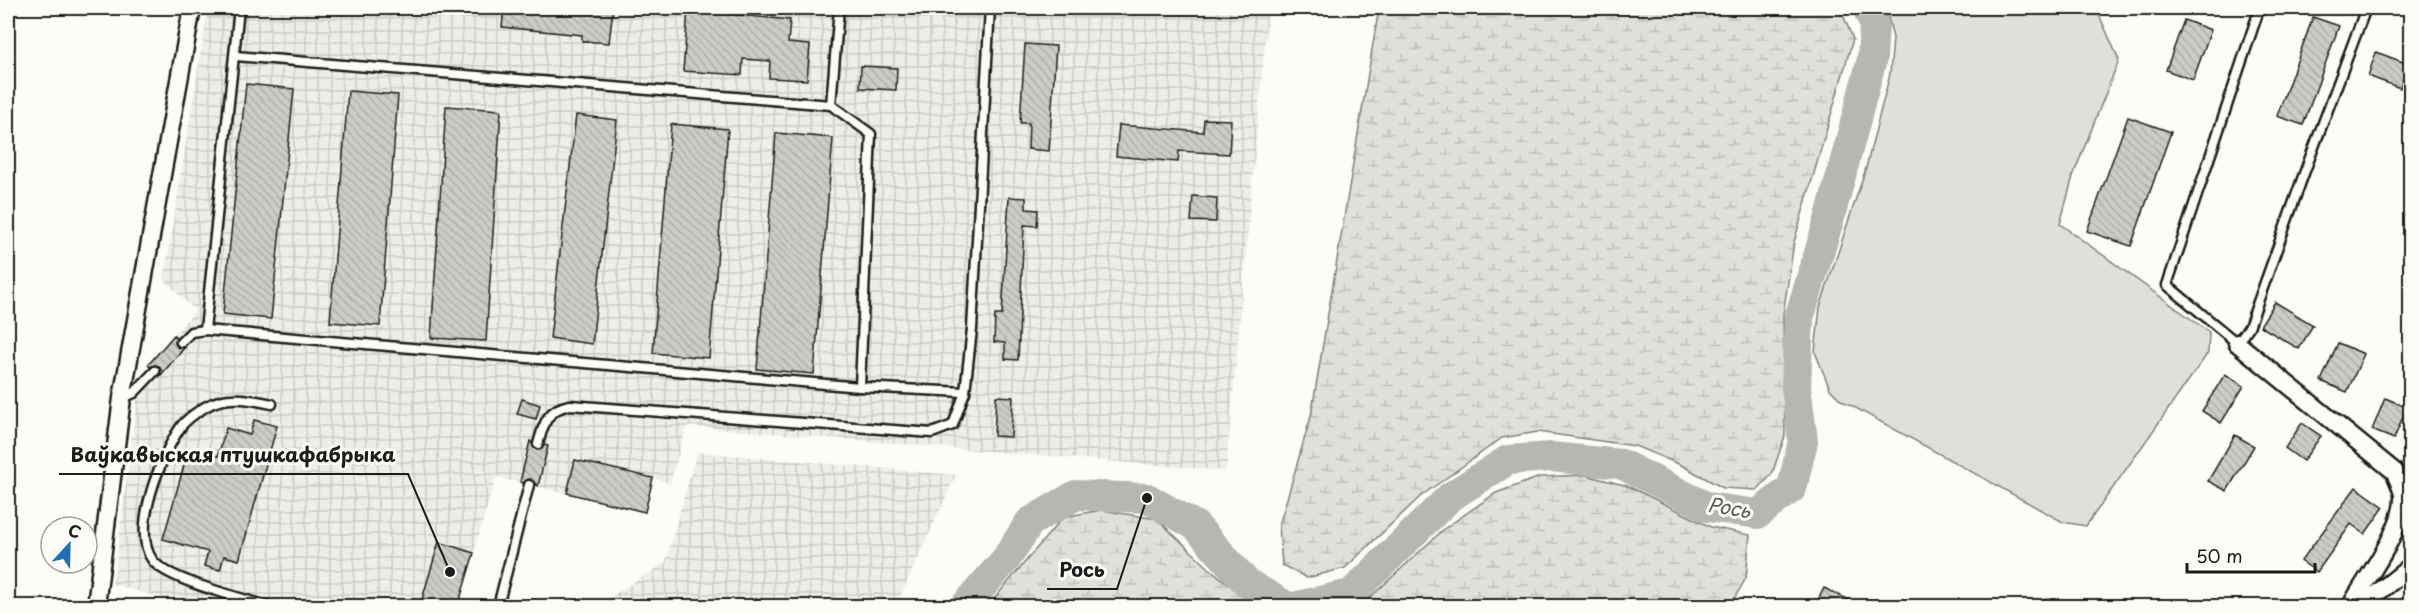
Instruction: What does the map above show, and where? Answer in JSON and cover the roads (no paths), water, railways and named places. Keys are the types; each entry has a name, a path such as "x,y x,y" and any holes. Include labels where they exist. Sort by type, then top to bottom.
{"street":[{"path":"96,606 122,398 192,8"},
{"path":"2237,343 2395,472 2403,494 2401,510 2394,532 2353,602 2353,606"},
{"path":"2361,606 2410,567"}],"lane":[{"path":"205,330 239,8"},
{"path":"831,105 839,8"},
{"path":"538,444 546,418 558,407 570,405 932,433 953,425 965,392 972,329 990,8"},
{"path":"2262,8 2258,13 2167,285 2237,343 2249,327 2301,179 2366,8"},
{"path":"235,56 831,105 872,134 860,387"},
{"path":"181,342 190,332 205,330 860,387 965,392"},
{"path":"122,398 134,393 155,371"},
{"path":"267,606 179,578 154,562 144,542 144,522 155,480 181,426 206,406 230,399 244,398 272,404"},
{"path":"498,606 529,484"}],"waterway":[{"name":"Рось","path":"1298,606 1351,594 1450,497 1508,460 1551,457 1621,464 1707,507 1758,514 1792,488 1803,441 1796,387 1799,318 1830,217 1872,59 1874,24 1867,8"},
{"name":"Рось","path":"965,606 1006,559 1030,522 1076,495 1147,498 1196,526 1247,583 1286,606"}],"place":[{"name":"Рось","path":"1147,498"},
{"name":"Ваўкавыская птушкафабрыка","path":"450,572"}]}
